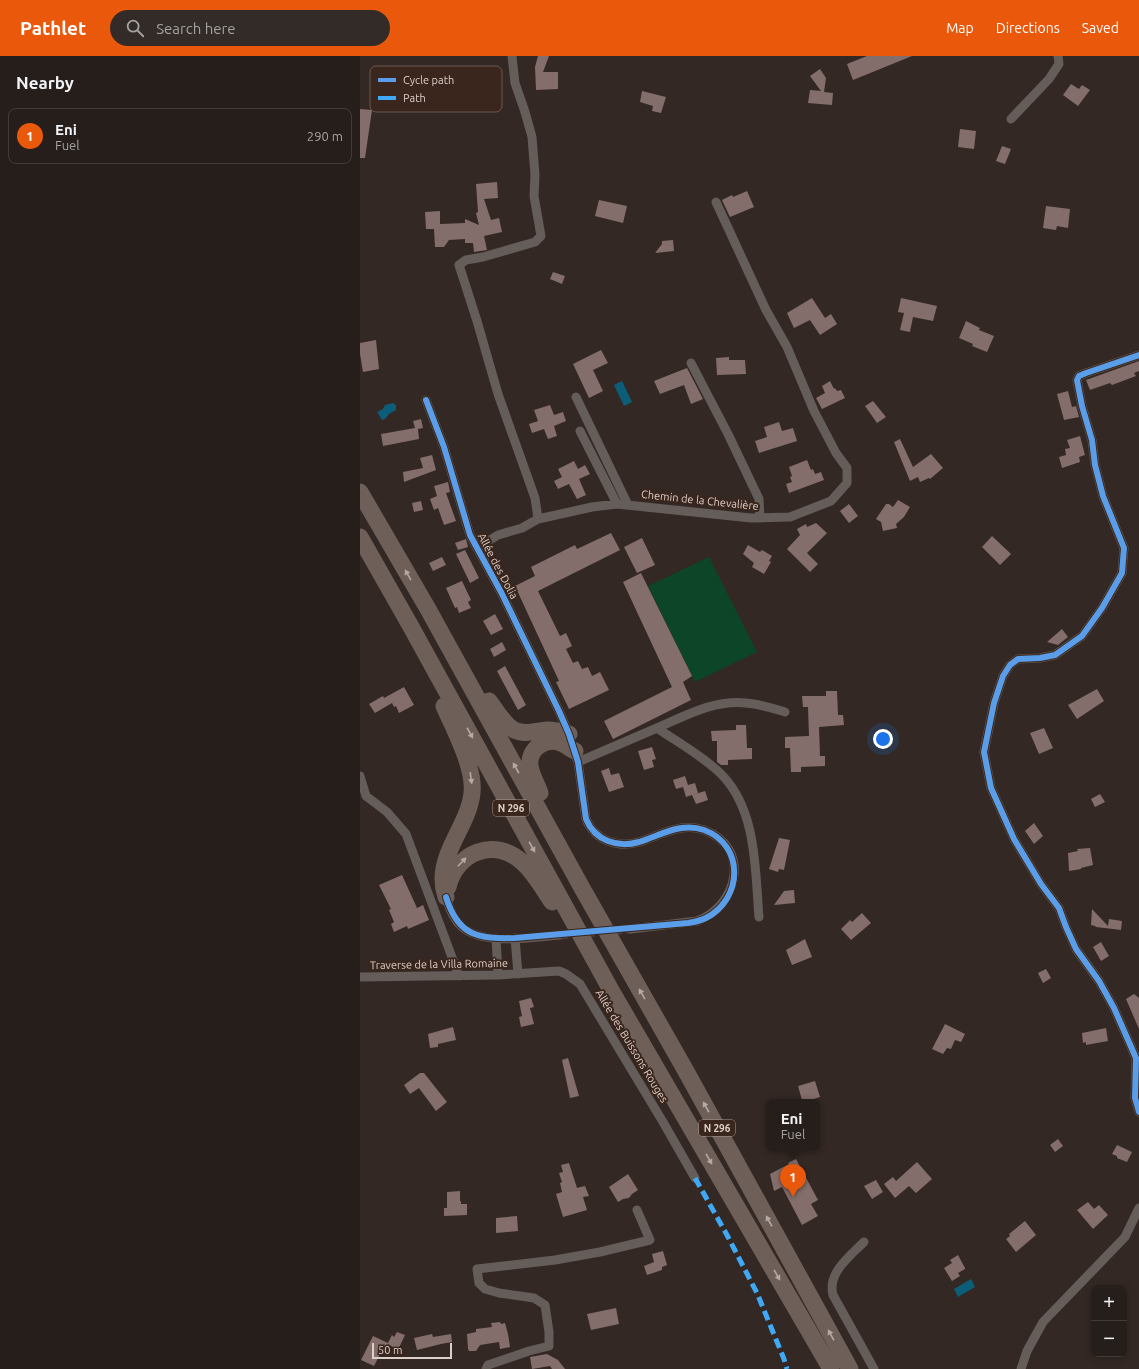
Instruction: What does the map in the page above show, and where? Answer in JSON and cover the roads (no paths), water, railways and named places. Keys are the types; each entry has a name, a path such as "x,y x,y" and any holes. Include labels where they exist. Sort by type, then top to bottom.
{"highway":[{"name":"N 296","path":"360,492 428,609 850,1369"},
{"name":"N 296","path":"360,537 612,992 831,1369"},
{"path":"428,609 489,701 508,726 520,732 530,733 547,730 569,734"},
{"path":"410,625 462,749 472,781 472,792 468,811 450,850 444,871 443,886 446,897"},
{"path":"576,757 562,743 546,742 537,747 532,753 530,767 582,888"},
{"name":"N 296","path":"446,897 454,871 467,857 479,852 494,850 514,855 523,862 535,877 612,992"}],"street":[{"path":"512,56 515,82 532,137 535,175 534,196 541,236 535,242 483,257 466,260 459,265 498,394 535,498 538,519"},
{"path":"1011,120 1049,78 1059,64 1058,56"},
{"name":"Chemin de la Chevalière","path":"477,548 498,535 522,528 538,519 617,504 751,518 790,517 831,501 847,483 847,468 836,453 814,411 787,347 752,282 716,202"},
{"path":"1139,355 1086,373 1079,376 1077,380 1082,406 1092,440 1095,465 1103,496 1124,548 1122,573 1102,608 1082,636 1055,655 1040,658 1018,658 1010,665 1003,676 994,704 984,752 991,788 1014,839 1041,884 1059,908 1076,949 1099,980 1114,1008 1136,1058 1135,1098 1139,1112"},
{"path":"691,363 759,498 760,518"},
{"path":"576,397 628,505"},
{"name":"Allée des Dolia","path":"426,400 444,447 470,535 504,599 569,734 576,757 586,819 589,827 601,838 611,843 625,844 639,842 670,830 690,828 702,829 715,835 726,845 732,854 734,875 731,889 725,902 718,910 706,918 693,922 631,929"},
{"path":"580,431 617,504"},
{"path":"576,757 719,704 732,702 746,703 767,706 785,712"},
{"path":"657,728 714,767 723,776 740,801 748,820 751,837 759,917"},
{"path":"360,776 366,796 387,812 406,834 460,976"},
{"path":"446,897 450,910 455,919 462,927 471,933 483,937 496,938 559,935"},
{"path":"496,938 498,975"},
{"path":"515,938 518,974"},
{"name":"Allée des Buissons Rouges","path":"518,974 559,972 566,974 580,984 695,1178"},
{"name":"Traverse de la Villa Romaine","path":"360,977 518,974"},
{"path":"1021,1369 1027,1351 1043,1322 1125,1237 1139,1208"},
{"path":"486,1369 488,1365 549,1346 549,1332 545,1305 534,1298 485,1289 479,1283 477,1268 555,1260 600,1252 650,1240 637,1210"},
{"path":"864,1242 838,1268 831,1288 833,1295 874,1369"}],"water":[{"path":"622,381 632,402 624,406 614,385"},
{"path":"393,403 396,405 396,410 382,420 377,412 383,409 385,405"},
{"path":"971,1279 975,1287 958,1297 954,1289"}],"tunnel":[{"path":"559,935 631,929"}],"place":[{"name":"Eni","path":"793,1197"}]}
